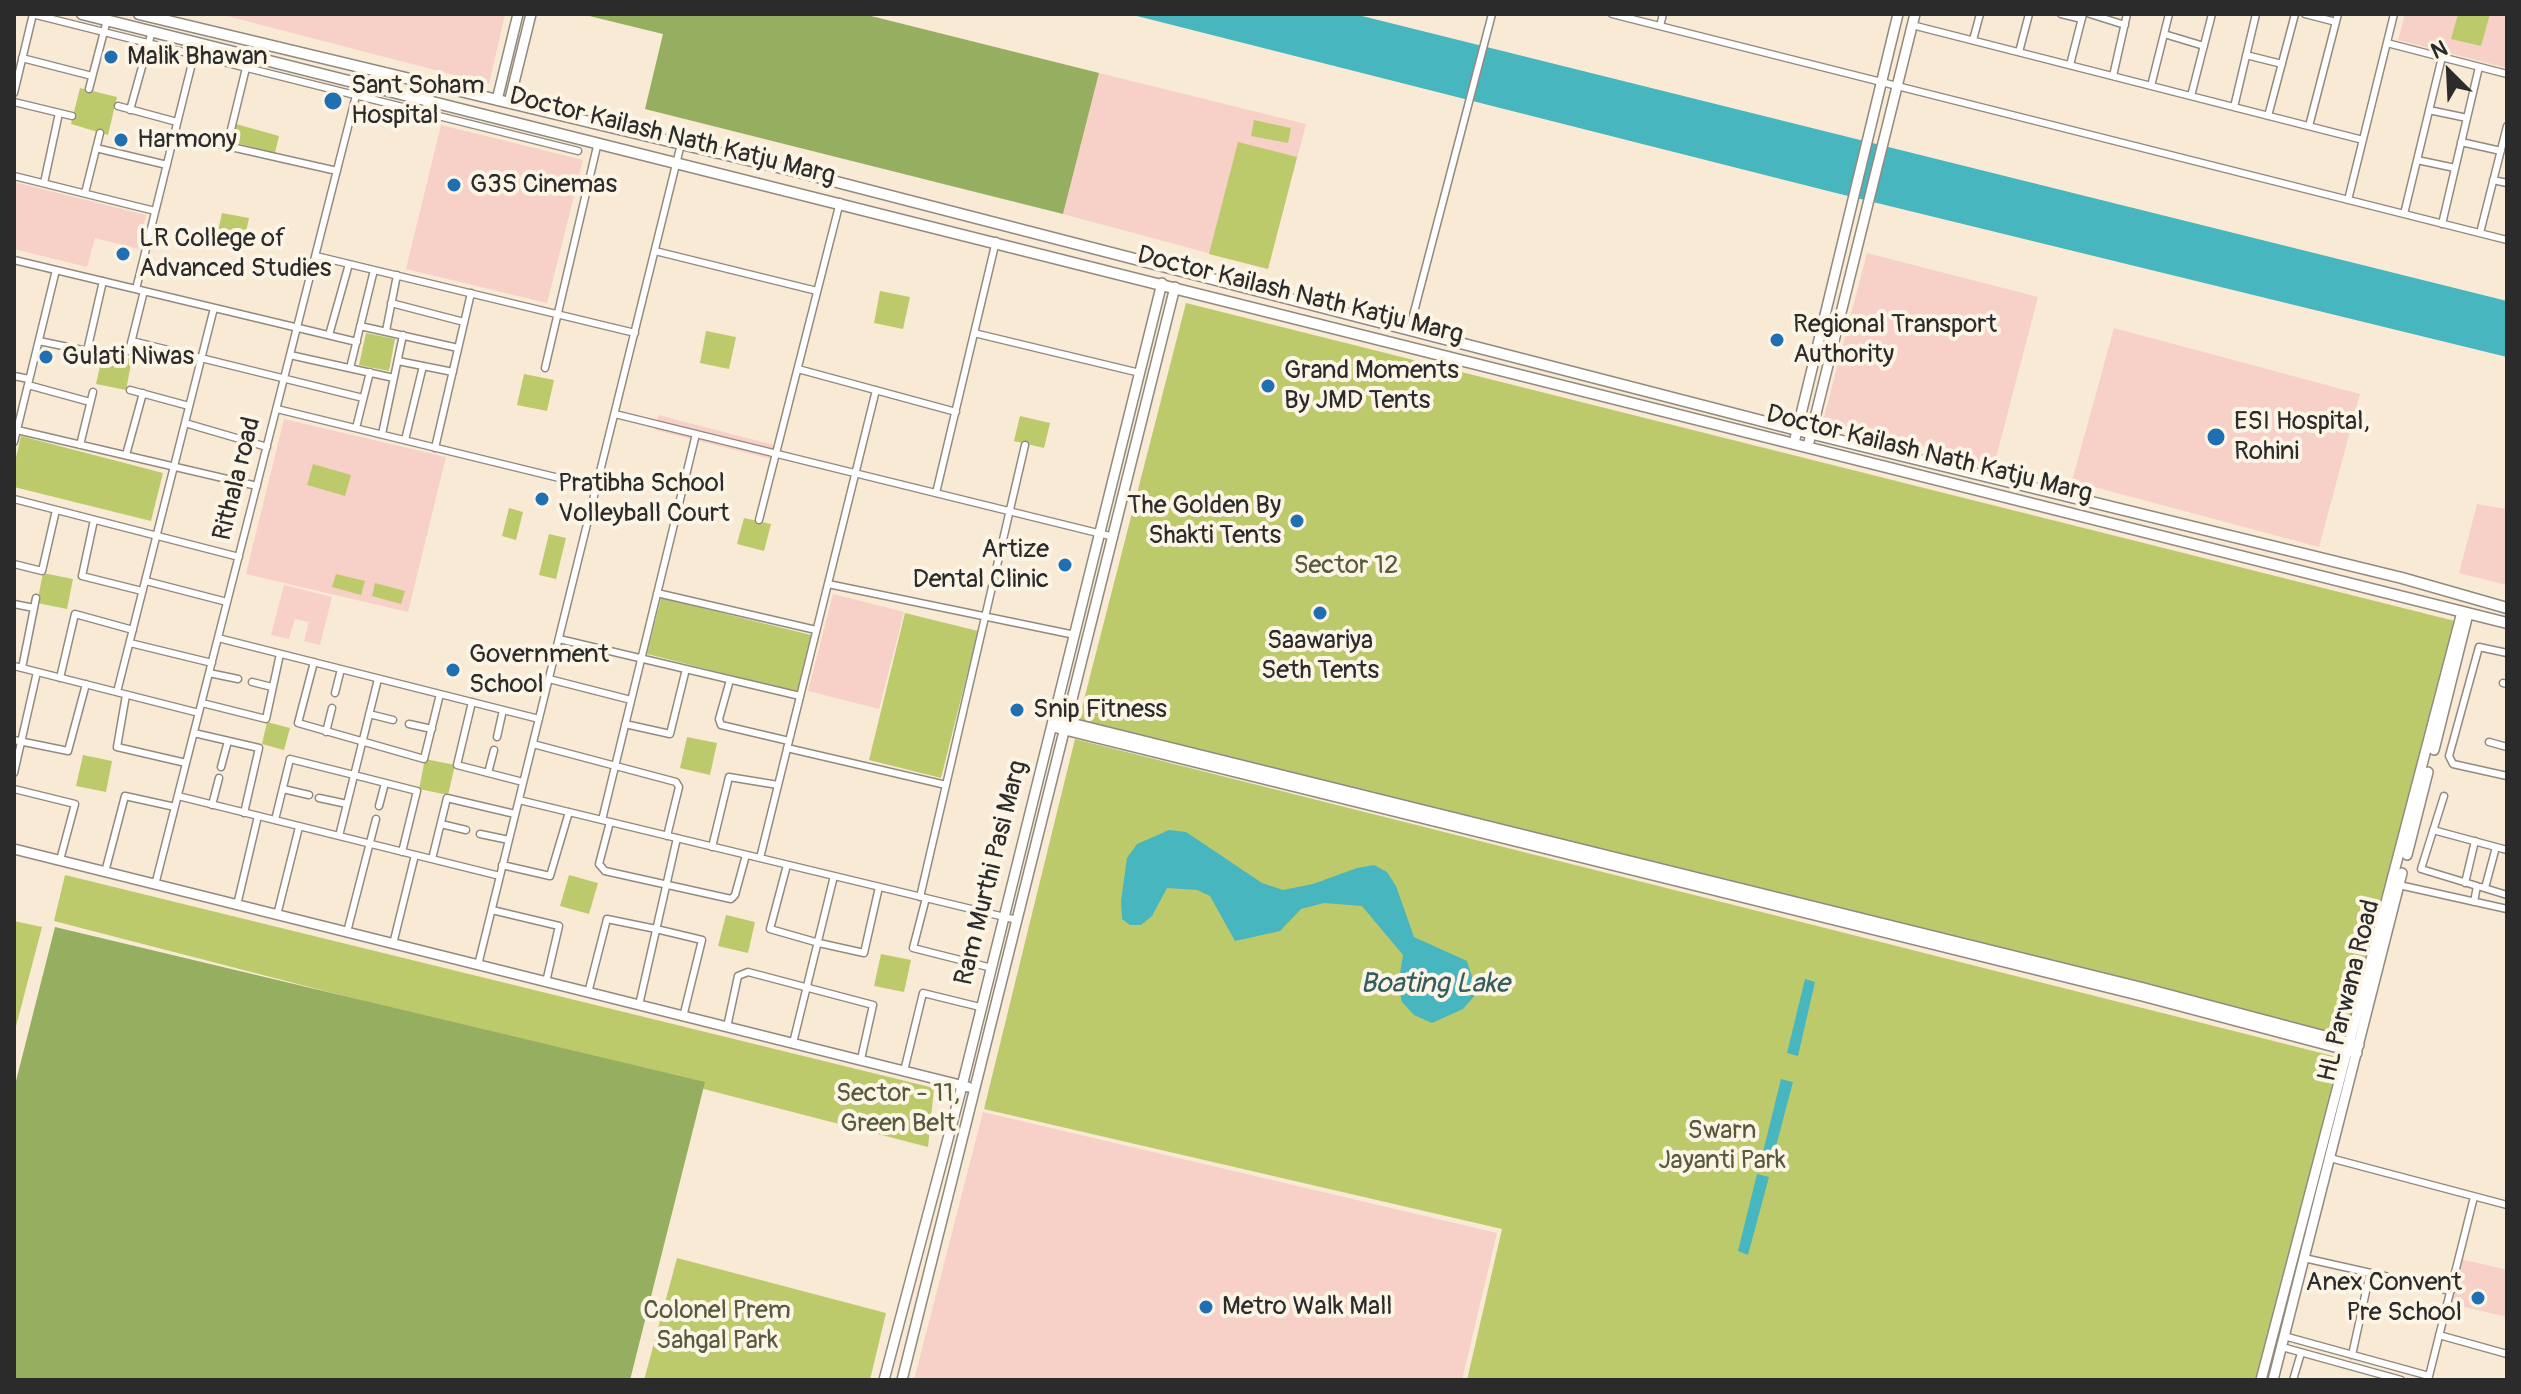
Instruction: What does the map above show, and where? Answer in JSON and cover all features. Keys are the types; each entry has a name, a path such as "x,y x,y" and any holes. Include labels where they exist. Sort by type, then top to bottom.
{"main road":[{"name":"Doctor Kailash Nath Katju Marg","path":"82,14 197,43 248,61 360,83 598,141 2507,623"},
{"name":"Doctor Kailash Nath Katju Marg","path":"139,14 681,144 2507,608"},
{"path":"957,231 961,215"},
{"path":"1309,321 1313,305"},
{"path":"2369,587 2372,572"}],"street":[{"path":"14,93 32,14 194,55 248,61 356,96 578,151"},
{"path":"497,100 518,14"},
{"path":"509,103 531,14"},
{"path":"1409,331 1492,14"},
{"path":"1612,14 2507,240"},
{"path":"1660,26 1663,14"},
{"path":"1794,443 1898,14"},
{"path":"1808,446 1915,14"},
{"path":"1973,40 1980,14"},
{"path":"2019,52 2029,14"},
{"path":"2061,14 2083,16 2070,65"},
{"path":"2090,14 2125,25"},
{"path":"2113,76 2127,14"},
{"path":"2151,86 2169,14"},
{"path":"2191,96 2212,14"},
{"path":"2234,107 2256,14"},
{"path":"2268,116 2295,14"},
{"path":"2305,14 2337,18 2309,126"},
{"path":"2348,200 2394,14"},
{"path":"89,89 107,20"},
{"path":"1912,25 2363,140"},
{"path":"130,110 152,31"},
{"path":"2164,34 2204,46"},
{"path":"129,351 155,211 197,43"},
{"path":"2387,43 2507,74"},
{"path":"2246,55 2282,64"},
{"path":"2404,214 2442,57"},
{"path":"22,58 92,76"},
{"path":"227,146 248,61"},
{"path":"2442,224 2479,67"},
{"name":"Rithala road","path":"155,885 363,68"},
{"path":"14,102 72,116"},
{"path":"118,106 177,122"},
{"path":"2429,110 2467,118"},
{"path":"44,183 59,113"},
{"path":"2480,233 2507,128"},
{"path":"85,193 100,133"},
{"path":"174,134 337,171"},
{"path":"545,368 555,314 598,141"},
{"path":"2461,142 2501,151"},
{"path":"478,965 681,144"},
{"path":"96,148 167,165"},
{"path":"2417,160 2455,168"},
{"path":"14,176 155,211"},
{"path":"2493,180 2507,183"},
{"path":"759,520 840,202"},
{"path":"936,493 996,241"},
{"path":"655,251 817,291"},
{"path":"316,256 635,333"},
{"path":"14,260 357,342"},
{"path":"329,335 349,264"},
{"path":"14,442 56,270"},
{"path":"350,368 374,270"},
{"path":"386,331 397,275"},
{"path":"1833,280 1848,283"},
{"path":"39,341 87,351 103,281"},
{"name":"Ram Murthi Pasi Marg","path":"884,1380 1005,917 1162,283"},
{"name":"Ram Murthi Pasi Marg","path":"902,1380 1175,287"},
{"path":"435,448 471,293"},
{"path":"391,303 464,322"},
{"path":"117,692 214,308"},
{"path":"360,326 458,348"},
{"path":"974,333 1140,373"},
{"path":"382,434 403,335"},
{"path":"132,341 284,381 363,398"},
{"path":"290,355 394,378"},
{"path":"398,361 453,372"},
{"path":"405,440 423,366"},
{"path":"798,369 956,412"},
{"path":"356,428 370,372"},
{"path":"14,376 90,402"},
{"path":"130,390 189,406"},
{"path":"760,858 876,390"},
{"path":"80,445 93,392"},
{"path":"126,455 143,393"},
{"path":"277,409 596,487"},
{"path":"615,414 1114,537"},
{"path":"185,423 267,447"},
{"path":"17,430 257,486"},
{"path":"602,820 696,434"},
{"path":"992,968 913,948 946,785 1025,445"},
{"path":"14,499 239,557"},
{"path":"14,564 42,571 56,510"},
{"path":"94,520 82,576 142,591"},
{"path":"146,581 227,602"},
{"path":"828,584 1075,635"},
{"path":"657,593 816,630"},
{"path":"36,598 18,667 199,713"},
{"path":"14,604 34,608"},
{"path":"2261,1380 2353,1047 2465,613"},
{"name":"HL Parwana Road","path":"2273,1380 2330,1158 2353,1047 2399,885 2465,613"},
{"path":"60,678 75,614 133,630"},
{"path":"218,638 539,719"},
{"path":"559,639 800,696"},
{"path":"130,643 212,663"},
{"path":"2507,653 2479,647 2449,756 2453,764 2507,776"},
{"path":"202,703 266,719 280,654"},
{"path":"314,662 298,723 424,759 440,694"},
{"path":"335,693 341,669"},
{"path":"625,724 670,734 686,669"},
{"path":"14,773 18,741 37,672"},
{"path":"209,673 238,679"},
{"path":"339,836 378,679"},
{"path":"549,679 631,700"},
{"path":"730,680 719,719 721,725 946,785"},
{"path":"252,682 272,687"},
{"path":"18,741 68,751 86,684"},
{"path":"126,695 117,747 186,763"},
{"path":"472,702 457,765 523,782"},
{"path":"326,732 332,708"},
{"path":"497,737 503,710"},
{"path":"369,714 393,720"},
{"path":"1054,723 2144,988 2353,1047"},
{"path":"409,724 432,729"},
{"path":"194,733 259,748 244,813"},
{"path":"221,767 228,741"},
{"path":"2489,742 2507,747"},
{"path":"533,744 678,784 667,836"},
{"path":"488,773 494,750"},
{"path":"275,820 290,759 354,775 417,791 402,852"},
{"path":"712,847 729,777 778,785"},
{"path":"212,805 219,778"},
{"path":"379,806 385,783"},
{"path":"14,789 75,804 60,860"},
{"path":"283,789 309,795"},
{"path":"105,872 125,796 175,807"},
{"path":"178,796 500,876"},
{"path":"2444,796 2421,869 2507,895"},
{"path":"319,798 347,804"},
{"path":"432,859 447,798 515,814"},
{"path":"519,800 1018,920"},
{"path":"502,865 550,876 569,812"},
{"path":"237,905 258,816"},
{"path":"347,932 376,819"},
{"path":"610,822 601,868 733,899 746,855"},
{"path":"441,824 466,830"},
{"path":"277,915 299,827"},
{"path":"2433,830 2507,850"},
{"path":"480,834 509,840"},
{"path":"639,1005 677,838"},
{"path":"2465,883 2475,841"},
{"path":"2474,902 2496,847"},
{"path":"14,849 975,1089"},
{"path":"393,944 415,855"},
{"path":"787,865 770,929 819,943 864,953 879,887"},
{"path":"793,1043 834,876"},
{"path":"2399,885 2507,909"},
{"path":"492,910 559,926 546,982"},
{"path":"588,993 607,919 702,940 683,1017"},
{"path":"727,1027 742,972 874,1006 861,1059"},
{"path":"904,1071 923,993 980,1007"},
{"path":"2330,1158 2507,1205"},
{"path":"2284,1336 2429,1378 2474,1197"},
{"path":"2304,1258 2451,1291"},
{"path":"2352,1355 2370,1273"},
{"path":"2439,1335 2507,1354"},
{"path":"2282,1347 2401,1380"},
{"path":"2293,1380 2301,1353"}],"shaded area":[{"path":"219,14 505,14 489,84"},
{"path":"2405,14 2507,14 2507,68 2398,40"},
{"path":"1099,73 1306,124 1268,269 1063,214"},
{"path":"441,125 583,160 547,303 406,269"},
{"path":"14,182 146,215 138,249 95,238 87,267 14,249"},
{"path":"1867,253 2038,297 1994,465 1823,421"},
{"name":"ESI Hospital, Rohini","path":"2114,328 2360,394 2319,547 2072,481"},
{"path":"658,415 774,445 771,459 655,430"},
{"path":"284,419 446,457 408,612 246,574"},
{"path":"2477,504 2507,509 2507,585 2459,573"},
{"path":"284,585 332,597 320,645 304,641 309,622 295,619 289,639 271,635"},
{"path":"833,594 904,612 879,709 808,691"},
{"name":"Metro Walk Mall","path":"983,1112 1497,1233 1462,1380 914,1380"},
{"path":"2461,1259 2507,1270 2507,1317 2448,1303"}],"green space":[{"path":"581,14 863,14 1099,73 1063,214 645,109 663,34"},
{"path":"2458,14 2490,14 2481,46 2451,39"},
{"path":"80,88 117,97 108,135 71,124"},
{"path":"1254,120 1291,128 1288,143 1251,136"},
{"path":"236,124 279,136 275,153 232,142"},
{"path":"1238,142 1297,157 1268,269 1209,254"},
{"path":"222,213 249,218 243,246 216,240"},
{"path":"880,291 910,297 903,329 874,323"},
{"name":"Sector 12","path":"1186,303 2455,621 2349,1036 1078,723"},
{"path":"706,331 736,337 729,369 700,363"},
{"path":"366,333 395,339 389,371 359,365"},
{"path":"103,353 132,359 126,390 96,384"},
{"path":"524,374 554,380 547,411 517,405"},
{"path":"1020,416 1050,423 1044,448 1014,441"},
{"path":"21,436 163,473 151,521 14,487 14,466"},
{"path":"313,464 351,475 345,496 307,485"},
{"path":"509,508 523,512 516,540 502,536"},
{"path":"744,518 771,524 764,551 737,544"},
{"path":"549,534 566,538 556,579 539,575"},
{"path":"43,573 73,579 67,609 37,603"},
{"path":"336,574 365,581 361,595 332,587"},
{"path":"375,583 405,591 401,604 372,596"},
{"path":"661,598 811,635 797,692 647,654"},
{"path":"905,613 978,631 941,778 869,760"},
{"path":"267,722 290,728 284,750 262,744"},
{"path":"687,737 717,743 710,775 680,768"},
{"name":"Swarn Jayanti Park","path":"1075,739 2341,1058 2258,1380 1467,1380 1502,1229 984,1109"},
{"path":"83,755 112,761 106,792 76,786"},
{"path":"425,759 455,765 448,795 419,789"},
{"name":"Sector - 11, Green Belt","path":"65,875 934,1088 928,1147 54,921"},
{"path":"569,875 598,883 589,914 560,906"},
{"path":"726,915 755,922 748,953 718,946"},
{"path":"14,921 42,927 14,1034"},
{"path":"55,927 705,1082 630,1380 14,1380 14,1089"},
{"path":"881,954 911,960 904,992 874,986"},
{"name":"Colonel Prem Sahgal Park","path":"677,1258 886,1313 870,1380 644,1380"}],"water":[{"path":"1129,14 1354,14 2507,301 2507,357 1832,192"},
{"name":"Boating Lake","path":"1169,830 1186,832 1262,883 1283,890 1374,865 1387,872 1396,886 1414,937 1467,961 1477,993 1463,1009 1432,1023 1414,1015 1402,1002 1398,986 1403,955 1362,906 1324,903 1301,909 1280,931 1235,941 1210,896 1197,890 1167,888 1152,916 1141,925 1130,925 1122,919 1121,901 1127,858 1137,844"},
{"path":"1805,979 1815,982 1798,1056 1787,1053"},
{"path":"1781,1079 1793,1082 1774,1154 1763,1152"},
{"path":"1757,1174 1769,1177 1748,1255 1738,1251"}],"place":[{"name":"Malik Bhawan","path":"111,57"},
{"name":"Sant Soham Hospital","path":"333,101"},
{"name":"Harmony","path":"121,140"},
{"name":"G3S Cinemas","path":"454,185"},
{"name":"LR College of Advanced Studies","path":"123,254"},
{"name":"Regional Transport Authority","path":"1777,340"},
{"name":"Gulati Niwas","path":"46,357"},
{"name":"Grand Moments By JMD Tents","path":"1268,386"},
{"name":"ESI Hospital, Rohini","path":"2216,437"},
{"name":"Pratibha School Volleyball Court","path":"542,499"},
{"name":"The Golden By Shakti Tents","path":"1297,521"},
{"name":"Artize Dental Clinic","path":"1065,565"},
{"name":"Saawariya Seth Tents","path":"1320,613"},
{"name":"Government School","path":"453,670"},
{"name":"Snip Fitness","path":"1017,710"},
{"name":"Anex Convent Pre School","path":"2478,1298"},
{"name":"Metro Walk Mall","path":"1206,1307"}]}
